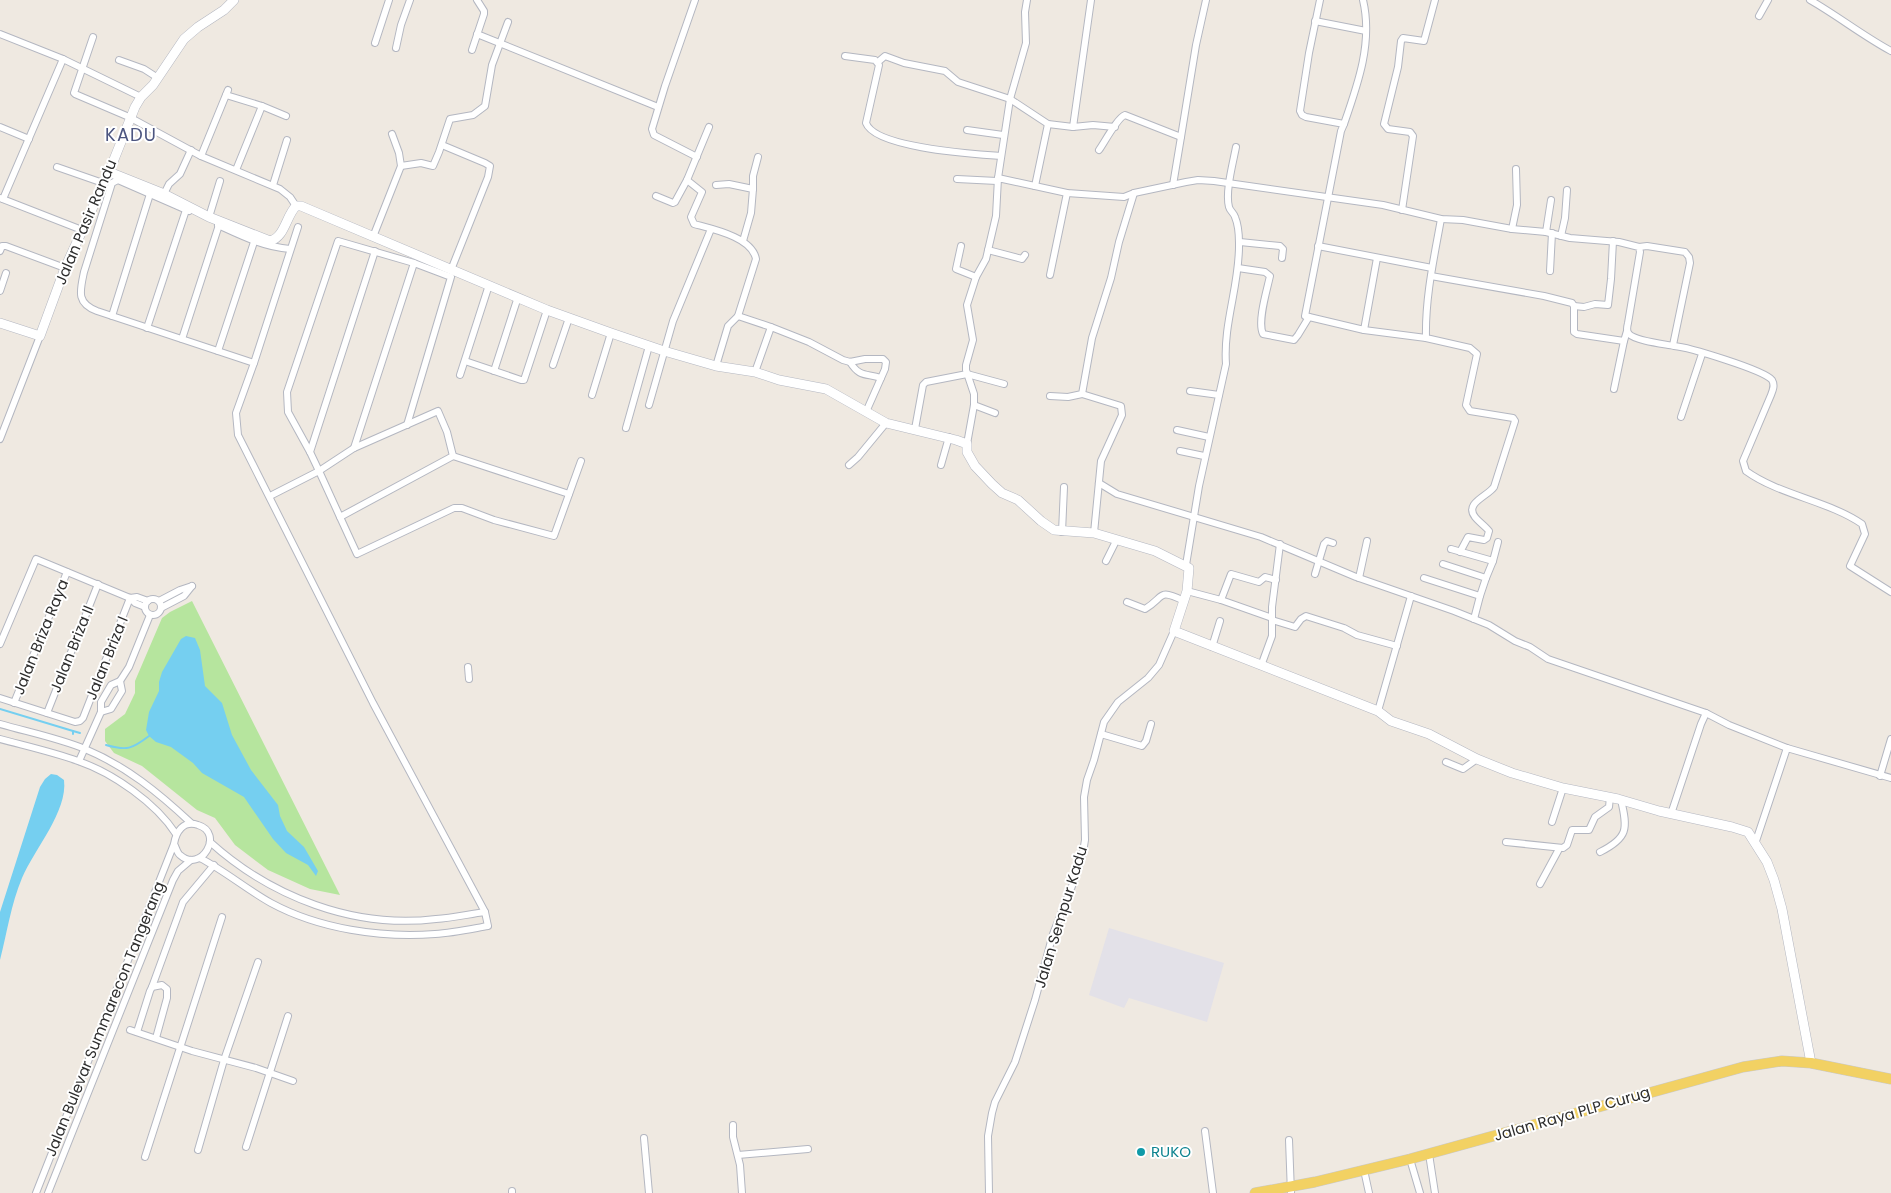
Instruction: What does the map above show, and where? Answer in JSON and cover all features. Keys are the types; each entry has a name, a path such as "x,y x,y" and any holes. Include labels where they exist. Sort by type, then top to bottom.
{"main road":[{"name":"Jalan Raya PLP Curug","path":"1255,1193 1291,1190 1743,1067 1782,1061 1811,1063 1891,1079"}],"street":[{"name":"Jalan Pasir Randu","path":"40,336 65,268 109,172 129,117 141,97 153,85 189,34 224,10 234,0"},
{"path":"375,42 389,0"},
{"path":"396,48 401,25 410,0"},
{"path":"472,50 484,11 477,0"},
{"path":"696,0 652,129 654,135 697,157"},
{"path":"1027,0 1025,12 1026,42 1010,99 1003,134 996,216 986,259 976,277 967,305 973,340 966,365 974,394 967,452 975,466 1002,493 1018,500 1047,526 1062,532 1094,533 1154,551 1190,568 1187,590 1174,631 1378,711 1391,721 1429,734 1477,759 1563,788 1610,797 1748,832 1756,841 1771,871 1782,909 1811,1063"},
{"path":"1073,127 1091,0"},
{"path":"1173,185 1206,0"},
{"path":"1320,0 1308,53 1300,111 1306,117 1344,124"},
{"path":"1363,0 1366,13 1363,63 1358,85 1341,131 1304,314 1309,317 1364,330 1426,338 1470,348 1477,354 1466,405 1467,409 1512,418 1515,421 1494,486 1490,492 1477,500 1472,506 1474,516 1489,533 1484,540 1468,537 1460,552"},
{"path":"1402,210 1413,136 1410,132 1388,129 1384,124 1397,72 1402,41 1404,38 1422,42 1424,40 1435,0"},
{"path":"1759,16 1768,0"},
{"path":"1810,0 1837,16 1862,35 1891,51"},
{"path":"1315,21 1366,31"},
{"path":"401,166 421,164 432,166 450,119 472,115 485,106 490,74 508,22"},
{"path":"0,34 63,59 141,97"},
{"path":"477,34 658,107"},
{"path":"92,37 74,93 129,117 201,156 273,185 286,192 296,206"},
{"path":"845,56 878,62"},
{"path":"878,62 885,56 910,65 945,71 958,82 1010,99 1048,124 1073,127 1093,125 1115,127"},
{"path":"63,59 1,199 82,230"},
{"path":"119,60 144,69 158,78"},
{"path":"878,62 879,65 866,123 872,130 901,143 934,149 1000,156"},
{"path":"201,156 227,93 286,116"},
{"path":"236,170 262,106"},
{"path":"1099,150 1117,121 1125,115 1181,137"},
{"path":"1034,186 1048,124"},
{"path":"0,127 29,139"},
{"path":"656,196 673,203 675,202 687,180 709,127"},
{"path":"967,130 1003,134"},
{"path":"373,237 401,166 399,153 392,134"},
{"path":"273,185 287,140"},
{"path":"442,144 490,166 488,177 451,270"},
{"path":"1186,566 1204,456 1226,364 1225,354 1229,319 1238,268 1240,242 1235,215 1229,208 1229,184 1236,147"},
{"path":"164,194 169,184 180,174 191,150"},
{"path":"743,241 751,213 753,176 758,157"},
{"path":"57,167 103,183"},
{"path":"1512,229 1517,205 1516,169"},
{"path":"109,172 164,194 209,217 270,241 278,237 292,210 296,206 301,206 569,318 664,351 716,366 755,372 779,380 826,389 886,423 949,437 967,444"},
{"path":"957,179 998,179 1067,193 1124,197 1134,193 1198,180 1383,205 1442,219 1463,220 1512,229 1549,233 1580,240 1613,241 1639,247 1647,246 1685,252 1689,257 1690,263 1673,345"},
{"path":"254,363 84,305 80,294 84,272 112,182 118,180 254,242 275,248 290,249"},
{"path":"687,180 702,192 691,217 694,224 743,241 755,254 756,259 738,316 728,326 716,366"},
{"path":"209,217 220,181"},
{"path":"716,185 729,184 753,189"},
{"path":"1561,236 1566,218 1567,190"},
{"path":"1050,275 1067,193"},
{"path":"1082,394 1092,338 1111,278 1118,242 1134,193"},
{"path":"112,316 150,194"},
{"path":"1550,271 1549,233 1551,200"},
{"path":"147,328 186,210"},
{"path":"1426,338 1432,268 1442,219"},
{"path":"182,339 219,225"},
{"path":"200,858 214,865 243,886 273,904 308,918 339,927 371,933 406,935 436,934 488,926 485,912 373,703 238,435 236,413 298,227"},
{"path":"649,405 673,321 711,229"},
{"path":"407,425 451,278 414,262 340,241 336,243 287,392 288,412 310,452 357,554 454,508 462,508 494,520 554,536 581,461"},
{"path":"1431,276 1544,296 1572,303 1574,306 1608,305 1613,241"},
{"path":"218,351 254,242"},
{"path":"1240,242 1280,246 1283,250 1282,258"},
{"path":"0,251 2,246 6,246 65,268"},
{"path":"960,246 956,269 976,277"},
{"path":"1318,246 1432,268"},
{"path":"1614,389 1639,265 1639,247"},
{"path":"988,250 1022,259 1025,255"},
{"path":"310,452 375,251"},
{"path":"1364,330 1377,258"},
{"path":"354,448 414,262"},
{"path":"1238,268 1264,272 1270,276 1261,329 1263,334 1294,340 1309,317"},
{"path":"0,291 6,273"},
{"path":"460,375 489,285"},
{"path":"494,371 518,297"},
{"path":"1574,306 1575,334 1624,341"},
{"path":"465,360 524,380 547,310"},
{"path":"738,316 809,342 843,360 850,362 865,358 884,359 886,364 866,412"},
{"path":"553,365 569,318"},
{"path":"0,323 40,336 0,439"},
{"path":"755,372 771,327"},
{"path":"1627,331 1632,336 1645,340 1673,345 1732,362 1756,371 1768,378 1774,385 1743,461 1746,471 1862,524 1865,534 1850,566 1891,592"},
{"path":"592,395 612,333"},
{"path":"626,428 649,346"},
{"path":"1681,417 1702,354"},
{"path":"850,362 858,372 866,376 872,375 881,378"},
{"path":"915,429 926,382 967,374 1004,384"},
{"path":"1190,391 1219,395"},
{"path":"1050,396 1068,397 1082,394 1121,406 1123,410 1102,461 1098,483 1094,533"},
{"path":"974,405 995,413"},
{"path":"270,496 319,471 354,448 438,411 447,432 453,456"},
{"path":"849,465 886,423"},
{"path":"1177,430 1210,437"},
{"path":"941,465 949,437"},
{"path":"1180,451 1204,456"},
{"path":"340,517 453,456 569,494"},
{"path":"1098,483 1117,494 1238,529 1280,544 1358,578 1500,630 1515,641 1530,647 1548,659 1706,713 1729,725 1787,748 1891,778"},
{"path":"1062,532 1064,487"},
{"path":"1106,560 1116,541"},
{"path":"1358,578 1367,541"},
{"path":"1315,574 1325,542 1333,543"},
{"path":"1474,619 1498,542"},
{"path":"1261,666 1272,636 1272,607 1280,544"},
{"path":"1451,549 1493,561"},
{"path":"0,644 36,559 130,598 135,603 147,604 152,599 160,604 158,614 150,615"},
{"path":"1443,564 1486,578"},
{"name":"Jalan Briza Raya","path":"14,702 67,572"},
{"path":"1221,600 1231,574 1259,582 1266,577 1276,580"},
{"path":"1424,578 1480,596"},
{"name":"Jalan Briza II","path":"47,713 98,584"},
{"path":"1187,590 1296,627 1301,619 1306,616 1344,628 1357,635 1397,646"},
{"path":"1127,602 1144,609 1161,595 1165,594 1184,601"},
{"path":"1378,711 1411,596"},
{"name":"Jalan Briza I","path":"47,713 75,722 83,718 130,598"},
{"path":"79,761 101,712 101,702 111,685 120,681 129,668 150,615 147,604"},
{"path":"1212,647 1220,621"},
{"name":"Jalan Sempur Kadu","path":"989,1193 988,1136 992,1113 995,1102 1015,1062 1035,1000 1053,934 1068,899 1083,852 1085,840 1084,797 1104,722 1111,710 1148,678 1159,665 1174,631"},
{"path":"468,667 469,679"},
{"path":"101,712 111,709 122,691 120,681"},
{"path":"0,698 47,713"},
{"path":"1671,814 1706,713"},
{"path":"0,724 84,748 118,765 166,799 191,823 200,825 207,831 210,842 207,852 200,858 190,860 180,855 174,844"},
{"path":"1101,734 1142,746 1151,724"},
{"path":"0,739 79,761 110,777 132,791 168,821 176,834 182,827 191,823"},
{"path":"1880,776 1891,739"},
{"path":"1756,841 1787,748"},
{"path":"1446,762 1463,769 1477,759"},
{"path":"1552,822 1563,788"},
{"path":"1506,842 1559,848 1565,847 1572,830 1589,830 1595,817 1609,807 1610,797"},
{"path":"1600,852 1616,844 1624,831 1626,824 1621,800"},
{"name":"Jalan Bulevar Summarecon Tangerang","path":"36,1193 174,844 176,834"},
{"path":"210,842 250,874 280,891 312,905 342,913 373,918 435,920 485,912"},
{"path":"1540,884 1559,848"},
{"name":"Jalan Bulevar Summarecon Tangerang","path":"48,1193 172,880 178,871 190,860"},
{"path":"214,865 184,902 133,1031 293,1081"},
{"path":"145,1157 222,916"},
{"path":"135,942 146,947"},
{"path":"198,1150 224,1060 258,962"},
{"path":"152,987 162,985 168,992 156,1038"},
{"path":"246,1147 288,1016"},
{"path":"76,1091 87,1095"},
{"path":"733,1125 733,1137 738,1155 742,1193"},
{"path":"1205,1131 1213,1193"},
{"path":"644,1138 649,1193"},
{"path":"1289,1140 1291,1190"},
{"path":"738,1155 808,1149"},
{"path":"1429,1154 1435,1193"},
{"path":"1410,1159 1420,1193"},
{"path":"1364,1170 1369,1193"}],"shaded area":[{"path":"1109,928 1224,963 1207,1022 1129,998 1124,1008 1089,995"}],"green space":[{"path":"192,601 340,895 310,889 268,870 235,845 215,818 197,810 142,766 114,753 105,741 105,729 125,714 135,693 135,681 162,618"}],"water":[{"path":"186,636 195,638 200,650 205,686 222,703 232,735 251,770 278,805 280,816 287,831 304,847 318,871 316,876 308,865 286,853 273,839 244,797 202,773 193,763 171,747 156,742 149,736 146,730 149,712 159,691 162,672 181,639"},
{"path":"51,774 57,775 64,780 61,804 49,830 27,867 18,888 0,960 0,912 40,787"}],"waterway":[{"path":"0,709 73,731"},
{"path":"73,734 73,731 80,733"},
{"path":"106,745 129,748 149,736"}],"place":[{"name":"RUKO","path":"1141,1152"}],"district":[{"name":"KADU","path":"131,135"}]}
